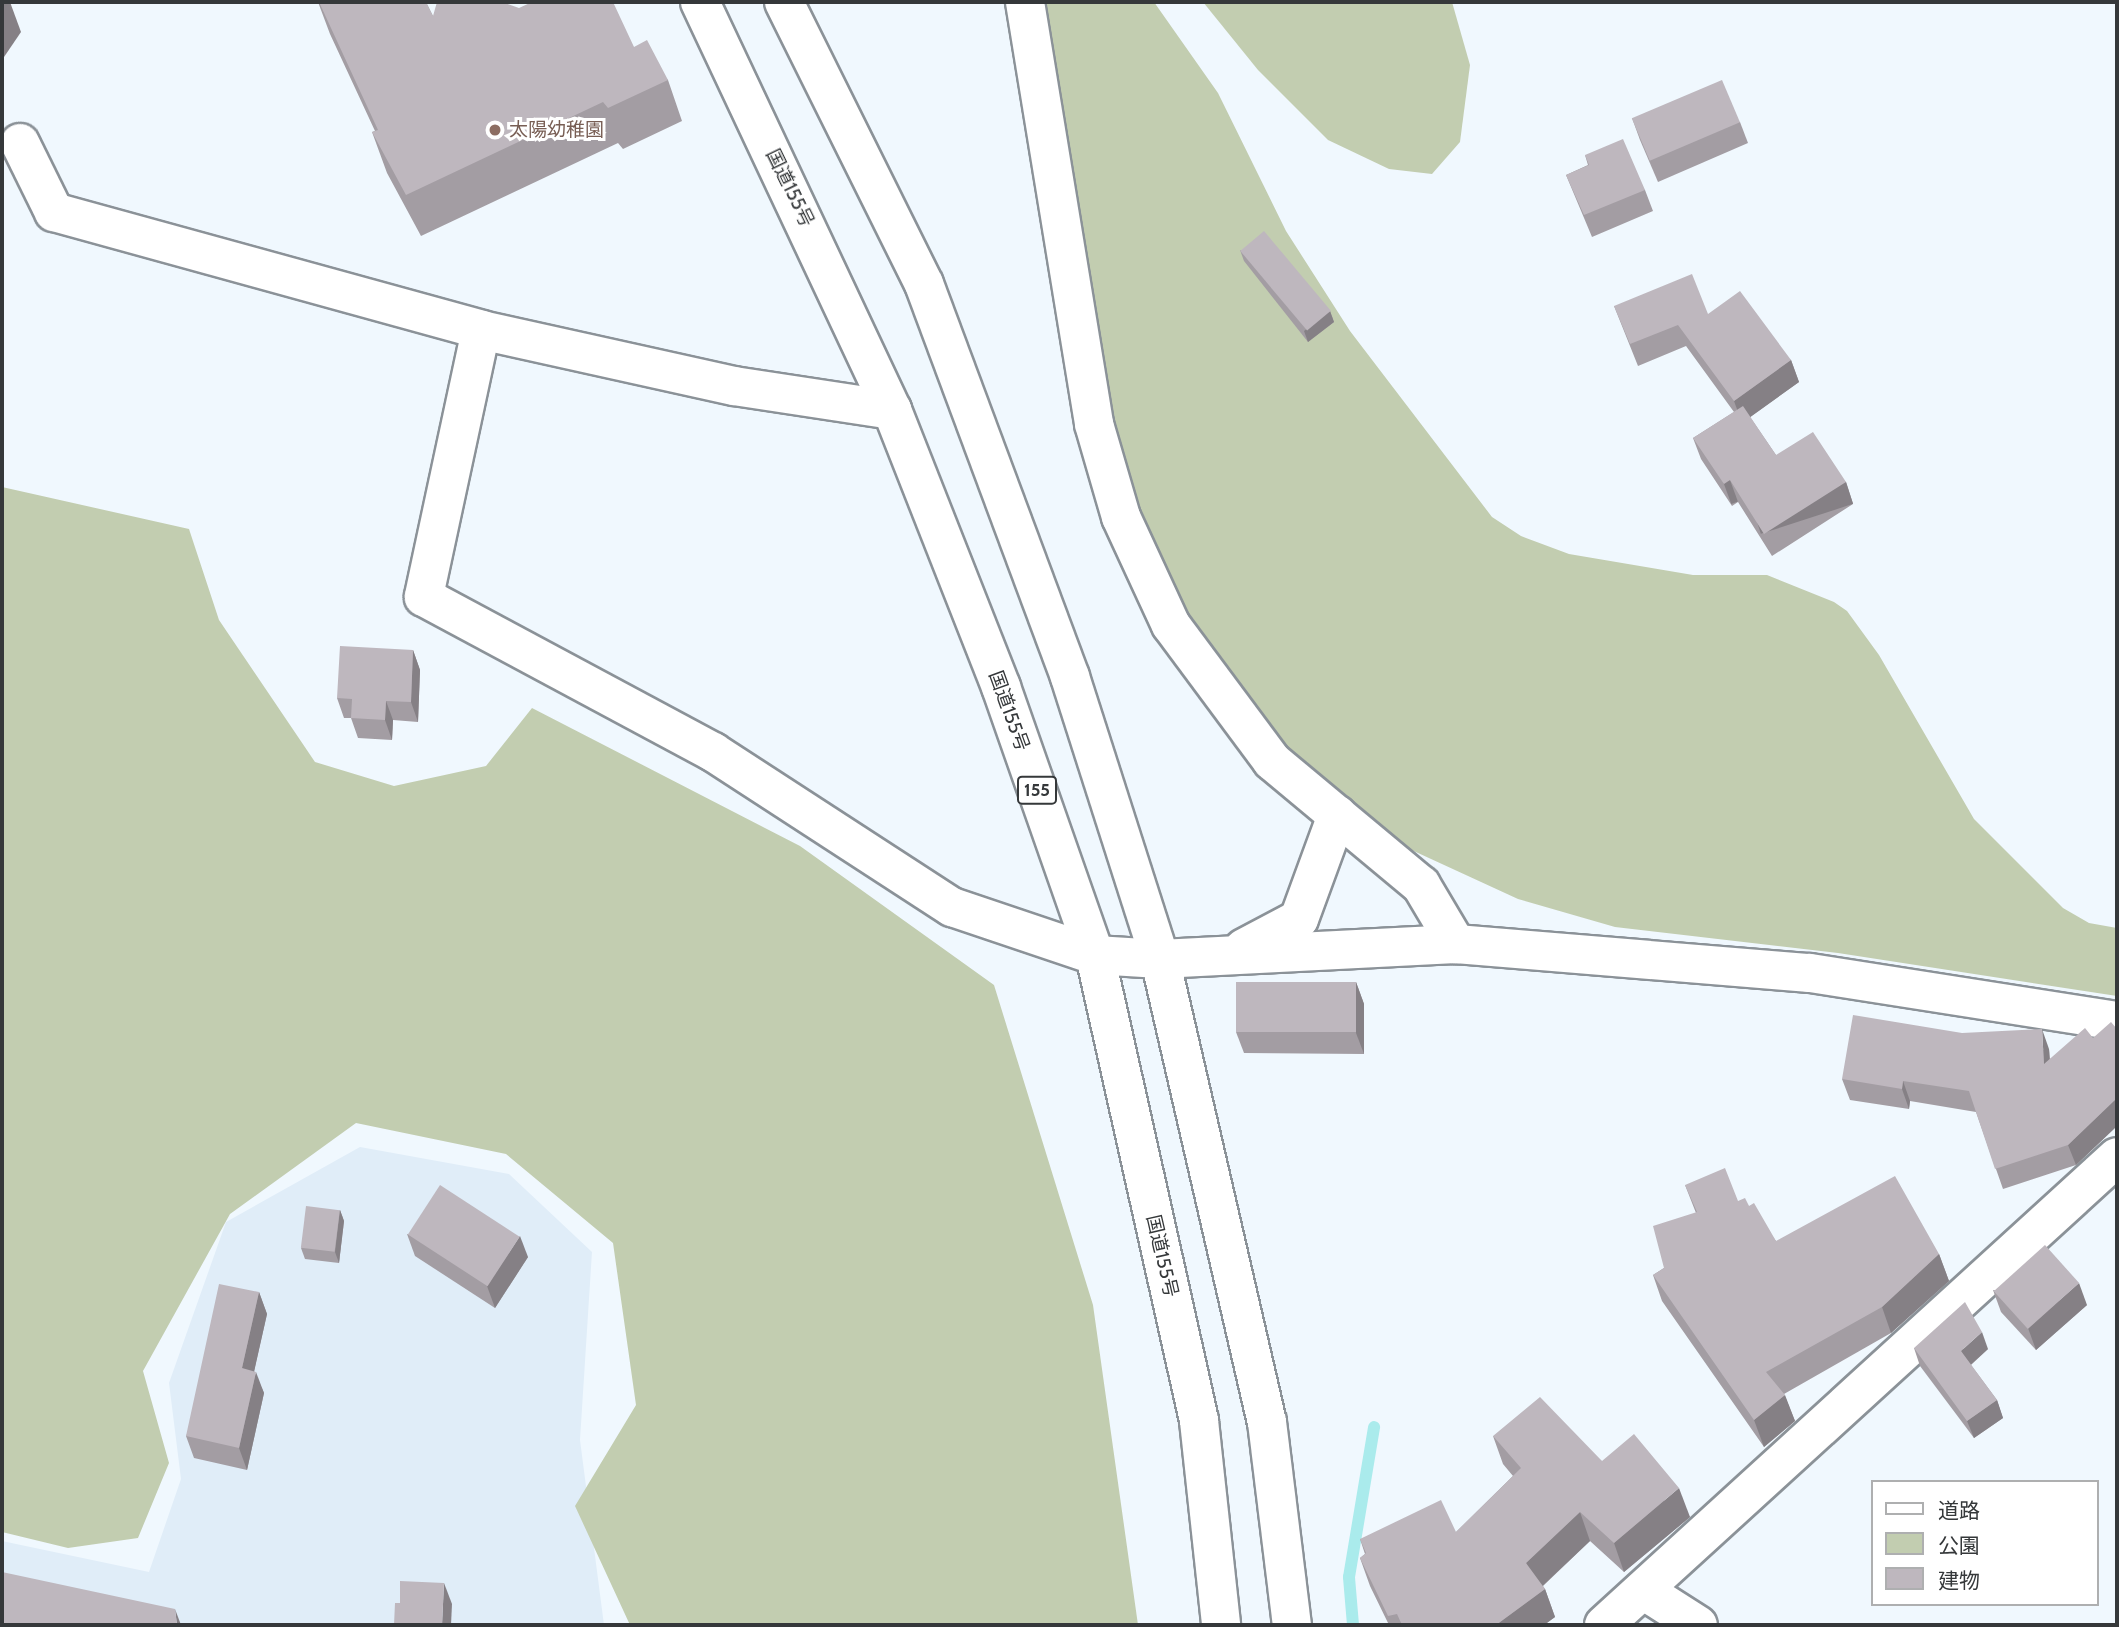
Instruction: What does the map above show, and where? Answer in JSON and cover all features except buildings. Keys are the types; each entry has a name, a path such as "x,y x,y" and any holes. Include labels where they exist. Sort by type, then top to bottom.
{"main road":[{"name":"国道155号","path":"700,2 892,410 1001,687 1095,955 1199,1420 1221,1625"},
{"path":"784,2 924,284 1070,677 1160,959 1267,1422 1292,1625"},
{"path":"1025,2 1094,424 1121,517 1171,625 1272,761 1420,885 1456,944"},
{"path":"20,143 54,212 481,330 734,386 892,410"},
{"path":"481,330 424,597 713,752 952,907 1095,955 1160,959 1236,952 1456,944 1810,973 2117,1021"},
{"path":"1236,952 1299,919 1337,815"},
{"path":"1604,1625 2115,1165"},
{"path":"1643,1590 1698,1625"}],"shaded area":[{"path":"360,1147 509,1174 592,1252 580,1440 604,1625 2,1625 2,1541 149,1572 181,1479 169,1383 226,1222"}],"green space":[{"path":"1028,2 1154,2 1218,93 1286,231 1350,331 1492,517 1521,536 1569,554 1693,575 1767,575 1834,602 1847,611 1879,655 1974,819 2063,908 2089,923 2117,928 2117,996 1838,953 1615,927 1518,899 1405,847 1275,747 1214,674 1111,460"},
{"path":"1203,2 1452,2 1470,65 1460,142 1432,174 1389,169 1328,140 1258,70"},
{"path":"2,487 189,529 219,620 315,762 394,786 486,766 532,708 800,846 994,985 1093,1305 1138,1625 630,1625 575,1506 636,1405 613,1243 506,1154 356,1123 230,1214 143,1371 169,1463 138,1538 68,1548 2,1532"}],"waterway":[{"path":"1353,1625 1349,1577 1374,1427"}],"place":[{"name":"太陽幼稚園","path":"495,130"}]}
